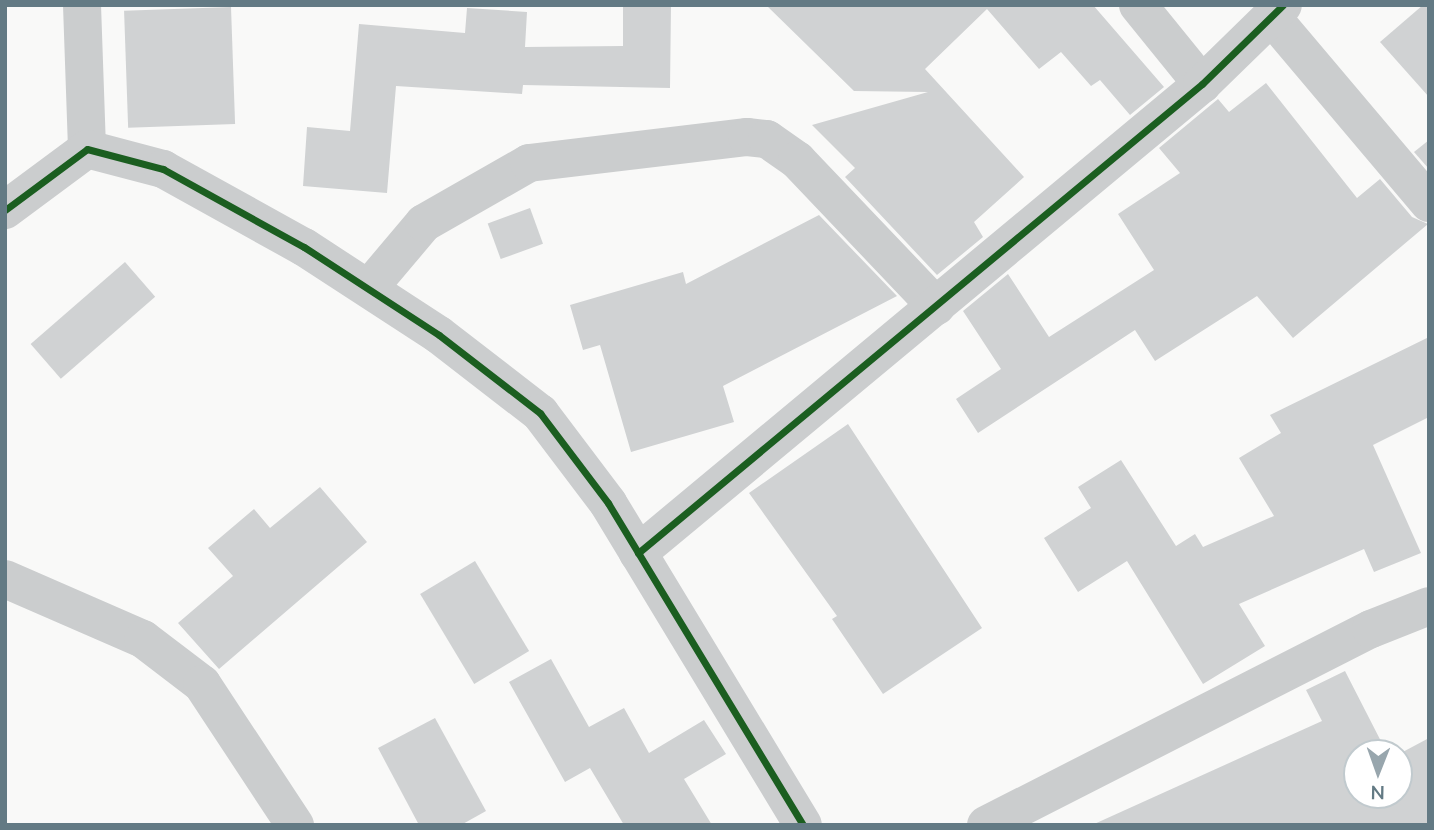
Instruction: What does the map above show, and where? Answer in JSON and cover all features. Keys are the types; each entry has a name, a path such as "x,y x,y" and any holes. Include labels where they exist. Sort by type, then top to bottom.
{"street":[{"path":"82,5 87,149"},
{"path":"1138,5 1202,84"},
{"path":"638,553 1202,84 1277,11 1429,203"},
{"path":"369,288 424,223 529,163 747,136 767,139 797,160 936,306"},
{"path":"5,209 87,149"},
{"path":"87,149 163,169 369,288 540,413 638,553 803,825"},
{"path":"5,579 143,639 202,684 295,825"},
{"path":"986,825 1371,629 1429,606"}],"building":[{"path":"623,5 671,5 670,88 523,85 522,94 396,86 387,193 303,186 307,127 350,131 359,24 465,33 467,8 527,12 525,47 623,46"},
{"path":"766,5 1093,5 1164,87 1130,115 1100,80 1091,86 1061,52 1039,69 987,9 925,69 1024,177 974,222 983,237 937,275 845,177 855,168 812,125 928,92 854,91"},
{"path":"1423,5 1429,5 1429,97 1380,42"},
{"path":"231,7 235,124 128,128 124,11"},
{"path":"1266,83 1357,198 1380,179 1412,217 1428,224 1293,338 1257,296 1155,361 1135,330 978,433 956,399 1001,369 963,311 1008,274 1049,337 1154,270 1118,214 1180,173 1159,148 1218,99 1229,112"},
{"path":"1429,140 1429,169 1414,152"},
{"path":"530,208 543,244 501,259 488,223"},
{"path":"819,215 897,296 723,386 734,422 631,452 600,345 583,350 570,305 683,272 686,284"},
{"path":"125,262 155,297 61,379 31,344"},
{"path":"1429,337 1429,417 1373,445 1421,553 1374,572 1364,549 1239,604 1265,646 1203,684 1127,561 1078,592 1044,538 1091,508 1078,487 1121,460 1176,546 1195,534 1203,547 1274,516 1239,458 1281,433 1270,415"},
{"path":"848,424 982,628 883,694 832,619 837,616 749,493"},
{"path":"320,487 367,542 219,669 178,623 233,576 208,548 254,509 270,528"},
{"path":"475,561 529,651 474,684 420,594"},
{"path":"551,659 589,727 624,708 649,753 704,720 726,754 684,779 712,825 624,825 590,768 565,782 509,682"},
{"path":"1345,671 1380,739 1343,739 1343,809 1413,809 1413,747 1429,738 1429,825 1092,825 1322,721 1306,690"},
{"path":"435,718 486,811 461,825 419,825 378,748"}],"cycle path":[{"path":"638,553 1202,84 1283,5"},
{"path":"5,210 87,149 163,169 304,247 439,335 540,413 608,503 803,825"}]}
